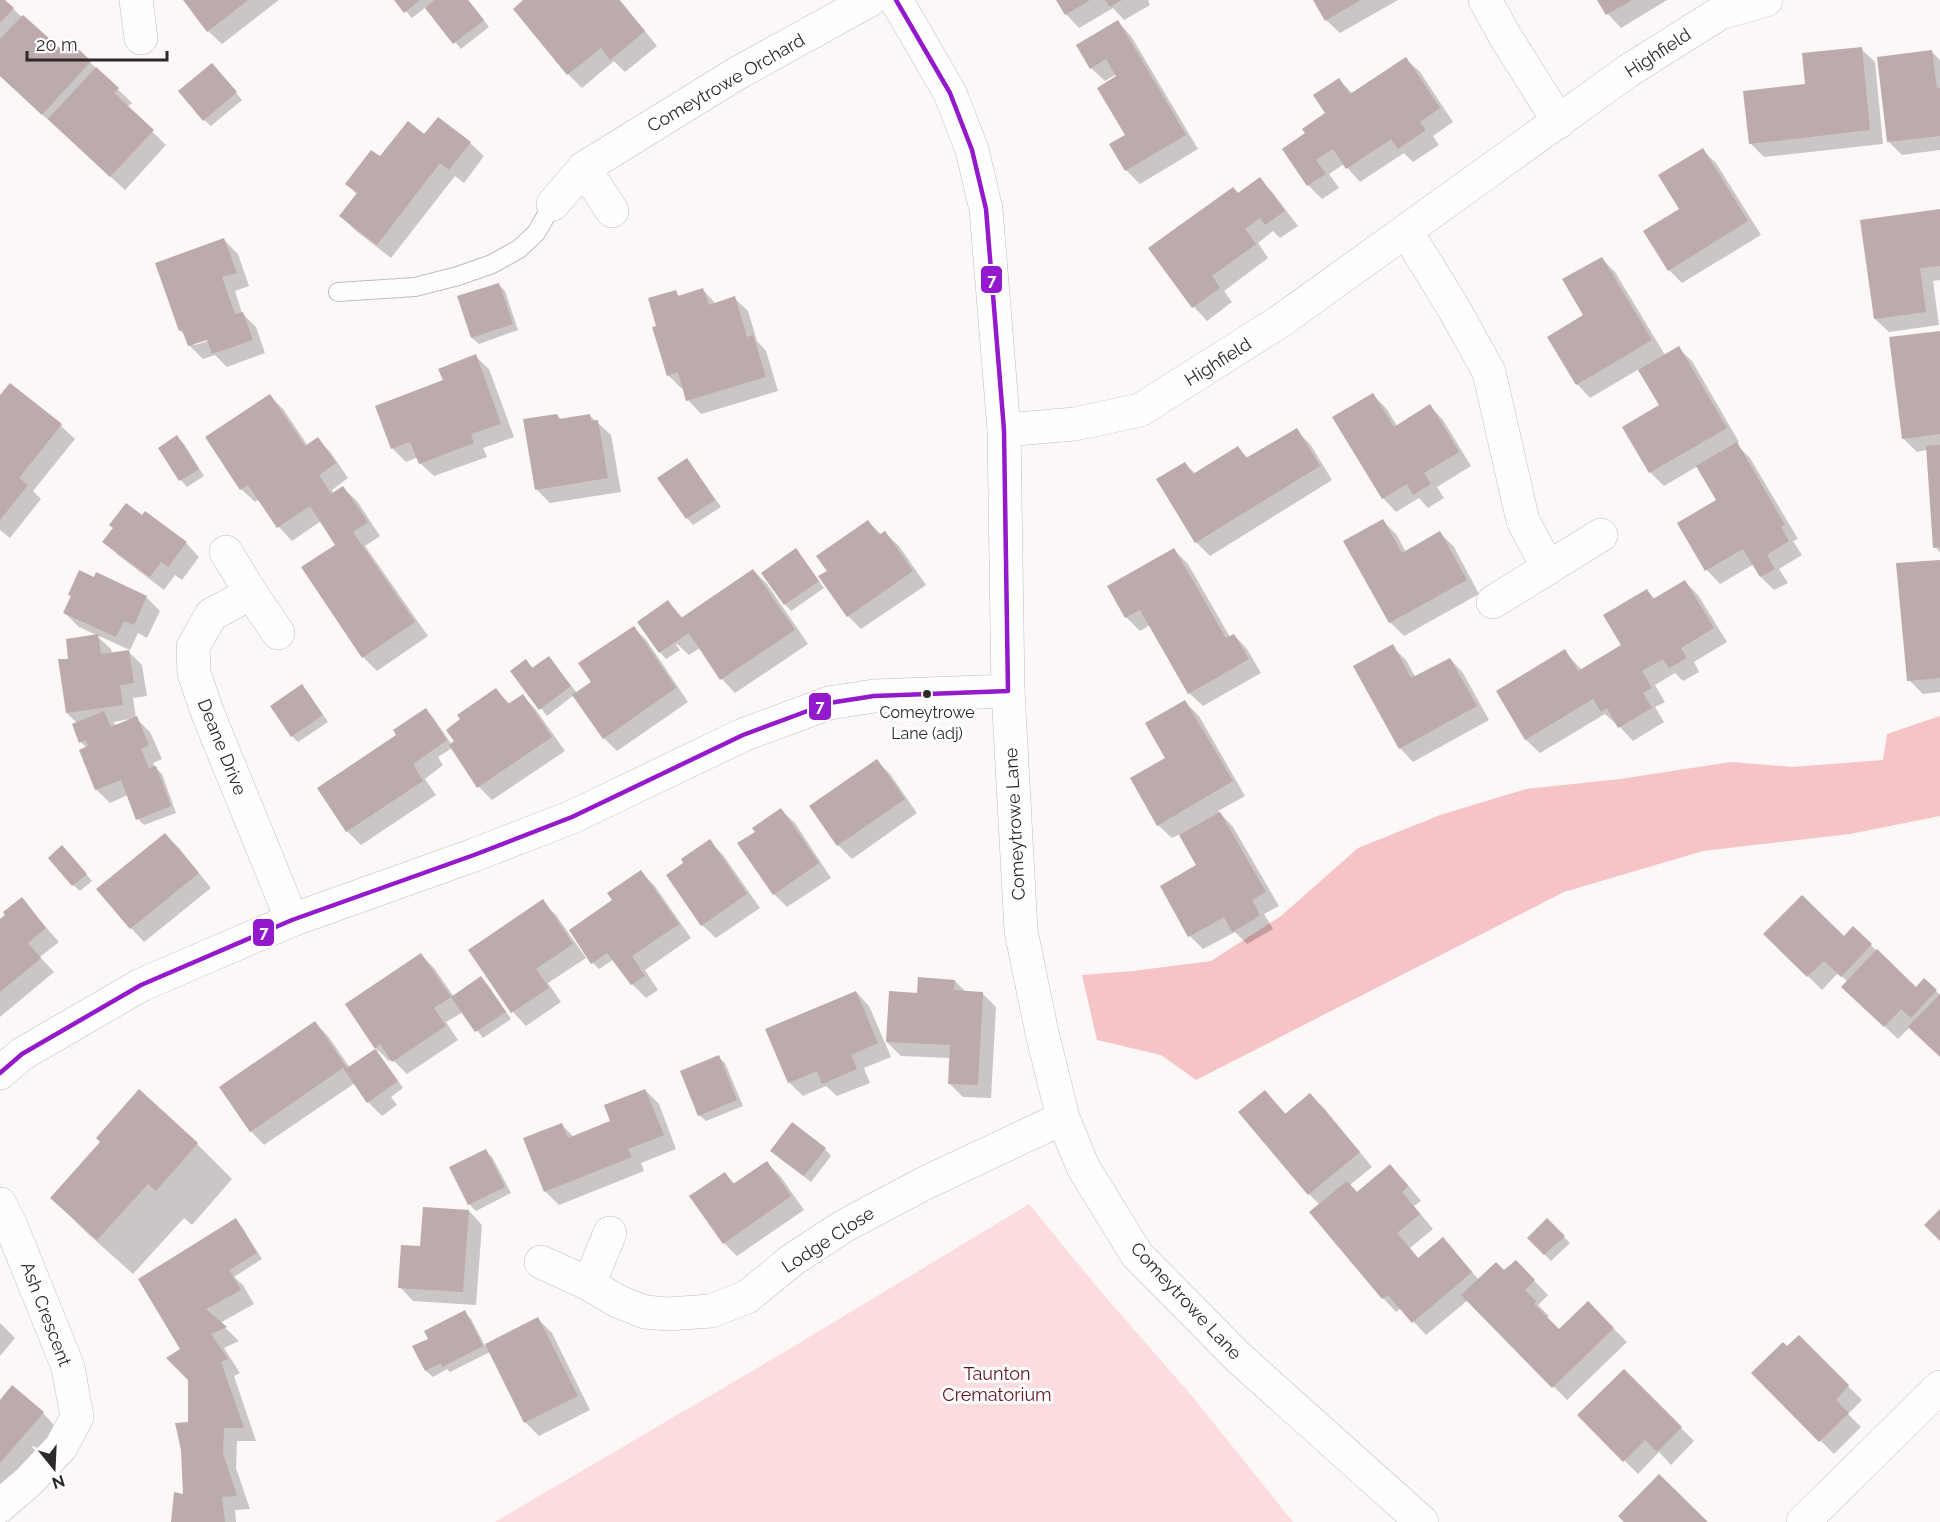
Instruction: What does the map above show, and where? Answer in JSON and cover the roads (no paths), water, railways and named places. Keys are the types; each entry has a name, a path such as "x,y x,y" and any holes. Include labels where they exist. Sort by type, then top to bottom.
{"street":[{"path":"136,0 141,38"},
{"name":"Comeytrowe Orchard","path":"553,204 584,168 736,74 870,0"},
{"name":"Comeytrowe Lane","path":"896,0 950,93 972,150 986,209 1004,430 1008,691 1021,930 1042,1034 1063,1118 1083,1167 1137,1255 1239,1358 1422,1522"},
{"path":"1485,0 1559,122"},
{"name":"Highfield","path":"1004,430 1075,424 1140,410 1279,322 1628,71 1720,13 1766,0"},
{"path":"584,168 612,211"},
{"path":"1406,231 1454,307 1489,372 1523,521 1548,568"},
{"path":"1493,602 1601,535"},
{"path":"226,552 278,633"},
{"name":"Deane Drive","path":"251,593 211,615 193,647 194,673 208,714 291,920"},
{"path":"0,1073 22,1054 141,985 291,920 474,855 572,817 743,735 829,703 886,696 1008,691"},
{"name":"Lodge Close","path":"542,1262 589,1284 617,1301 645,1312 669,1314 711,1311 747,1297 792,1260 844,1226 925,1183 1063,1118"},
{"name":"Ash Crescent","path":"0,1204 68,1367 77,1418 61,1447 28,1482 0,1506"},
{"path":"589,1284 610,1233"},
{"path":"1803,1522 1940,1387"}],"lane":[{"path":"338,292 415,287 459,276 492,264 519,249 536,233 553,204"}],"place":[{"name":"Comeytrowe Lane (adj)","path":"927,694"}],"park label":[{"name":"Taunton Crematorium","path":"997,1384"}]}
